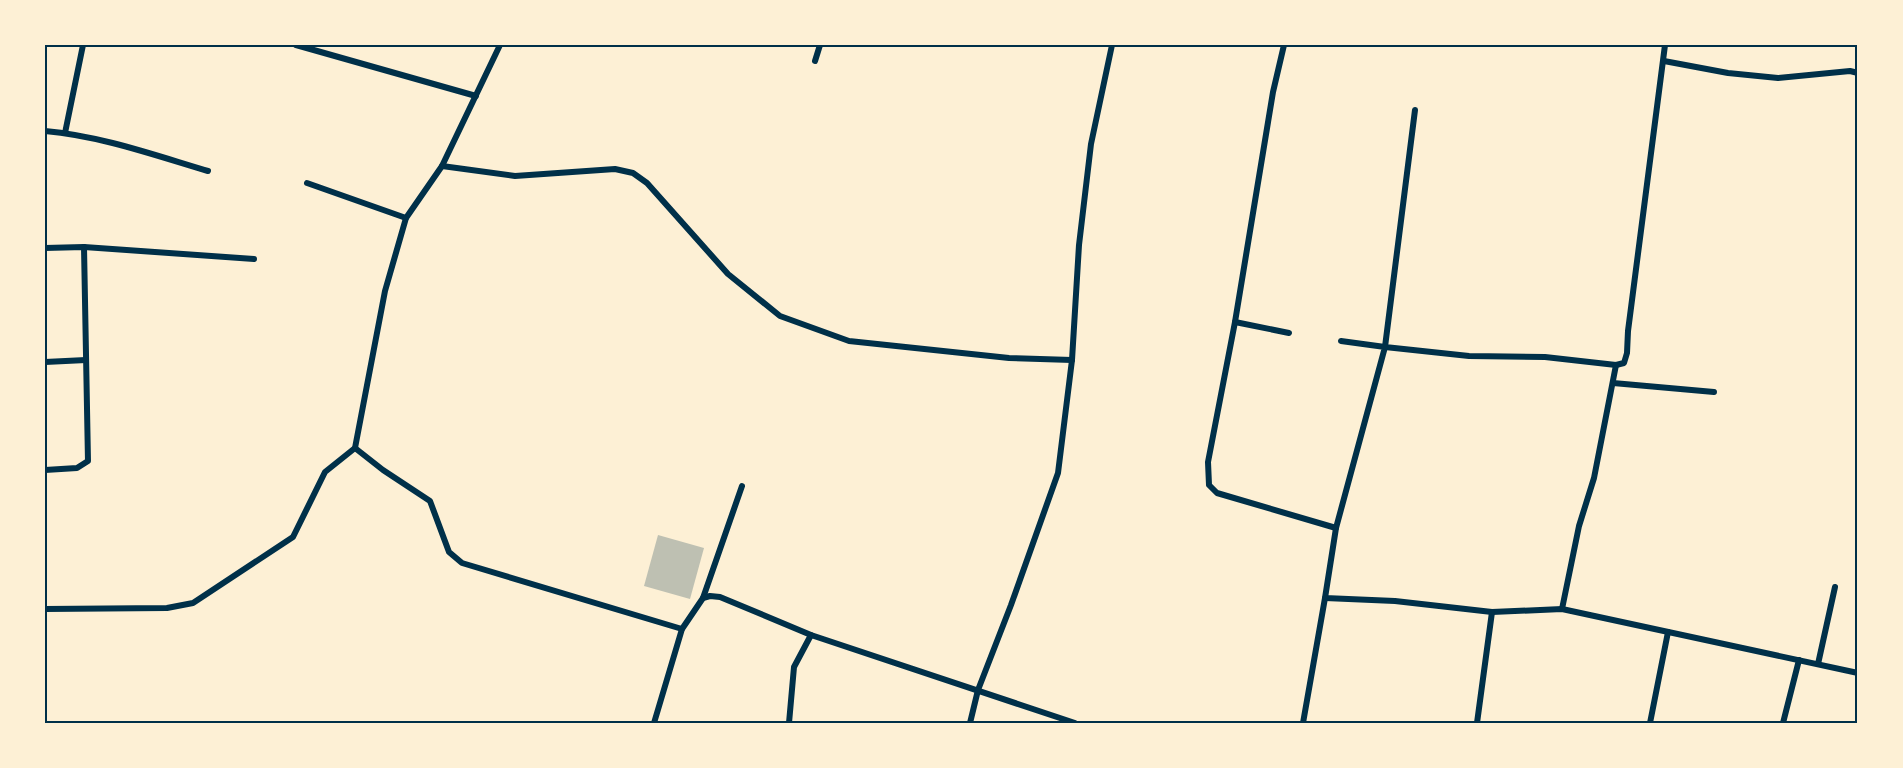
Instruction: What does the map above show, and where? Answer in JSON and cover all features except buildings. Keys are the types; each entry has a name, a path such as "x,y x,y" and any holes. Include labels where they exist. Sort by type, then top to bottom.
{"street":[{"path":"65,133 84,45"},
{"path":"296,45 476,96"},
{"path":"45,609 167,608 193,603 293,537 325,472 355,448 385,291 406,218 442,166 500,45"},
{"path":"815,61 820,45"},
{"path":"970,723 978,690 1058,472 1072,360 1079,245 1091,144 1112,45"},
{"path":"1284,45 1273,92 1235,322 1208,462 1209,485 1217,493 1336,528"},
{"path":"1341,340 1469,356 1545,357 1616,365 1624,363 1627,354 1628,331 1665,45"},
{"path":"1664,61 1728,73 1778,78 1850,70 1858,73"},
{"path":"1303,723 1336,528 1385,346 1415,110"},
{"path":"45,131 120,145 208,171"},
{"path":"442,166 515,176 615,169 633,173 647,183 728,274 780,316 849,341 956,354 1072,360"},
{"path":"307,183 406,218"},
{"path":"45,470 77,468 88,461 84,247"},
{"path":"45,248 84,247 254,259"},
{"path":"1235,322 1289,333"},
{"path":"45,362 86,360"},
{"path":"1562,609 1579,526 1594,478 1616,365"},
{"path":"1613,383 1714,392"},
{"path":"355,448 383,470 430,501 450,552 462,563 682,629"},
{"path":"654,723 682,629 703,598 742,486"},
{"path":"1818,664 1835,587"},
{"path":"703,598 720,597 810,635 1075,723"},
{"path":"1325,598 1395,601 1492,612 1562,609 1858,672"},
{"path":"1477,723 1492,612"},
{"path":"1650,723 1668,632"},
{"path":"789,723 794,667 810,635"},
{"path":"1783,723 1799,660"}]}
